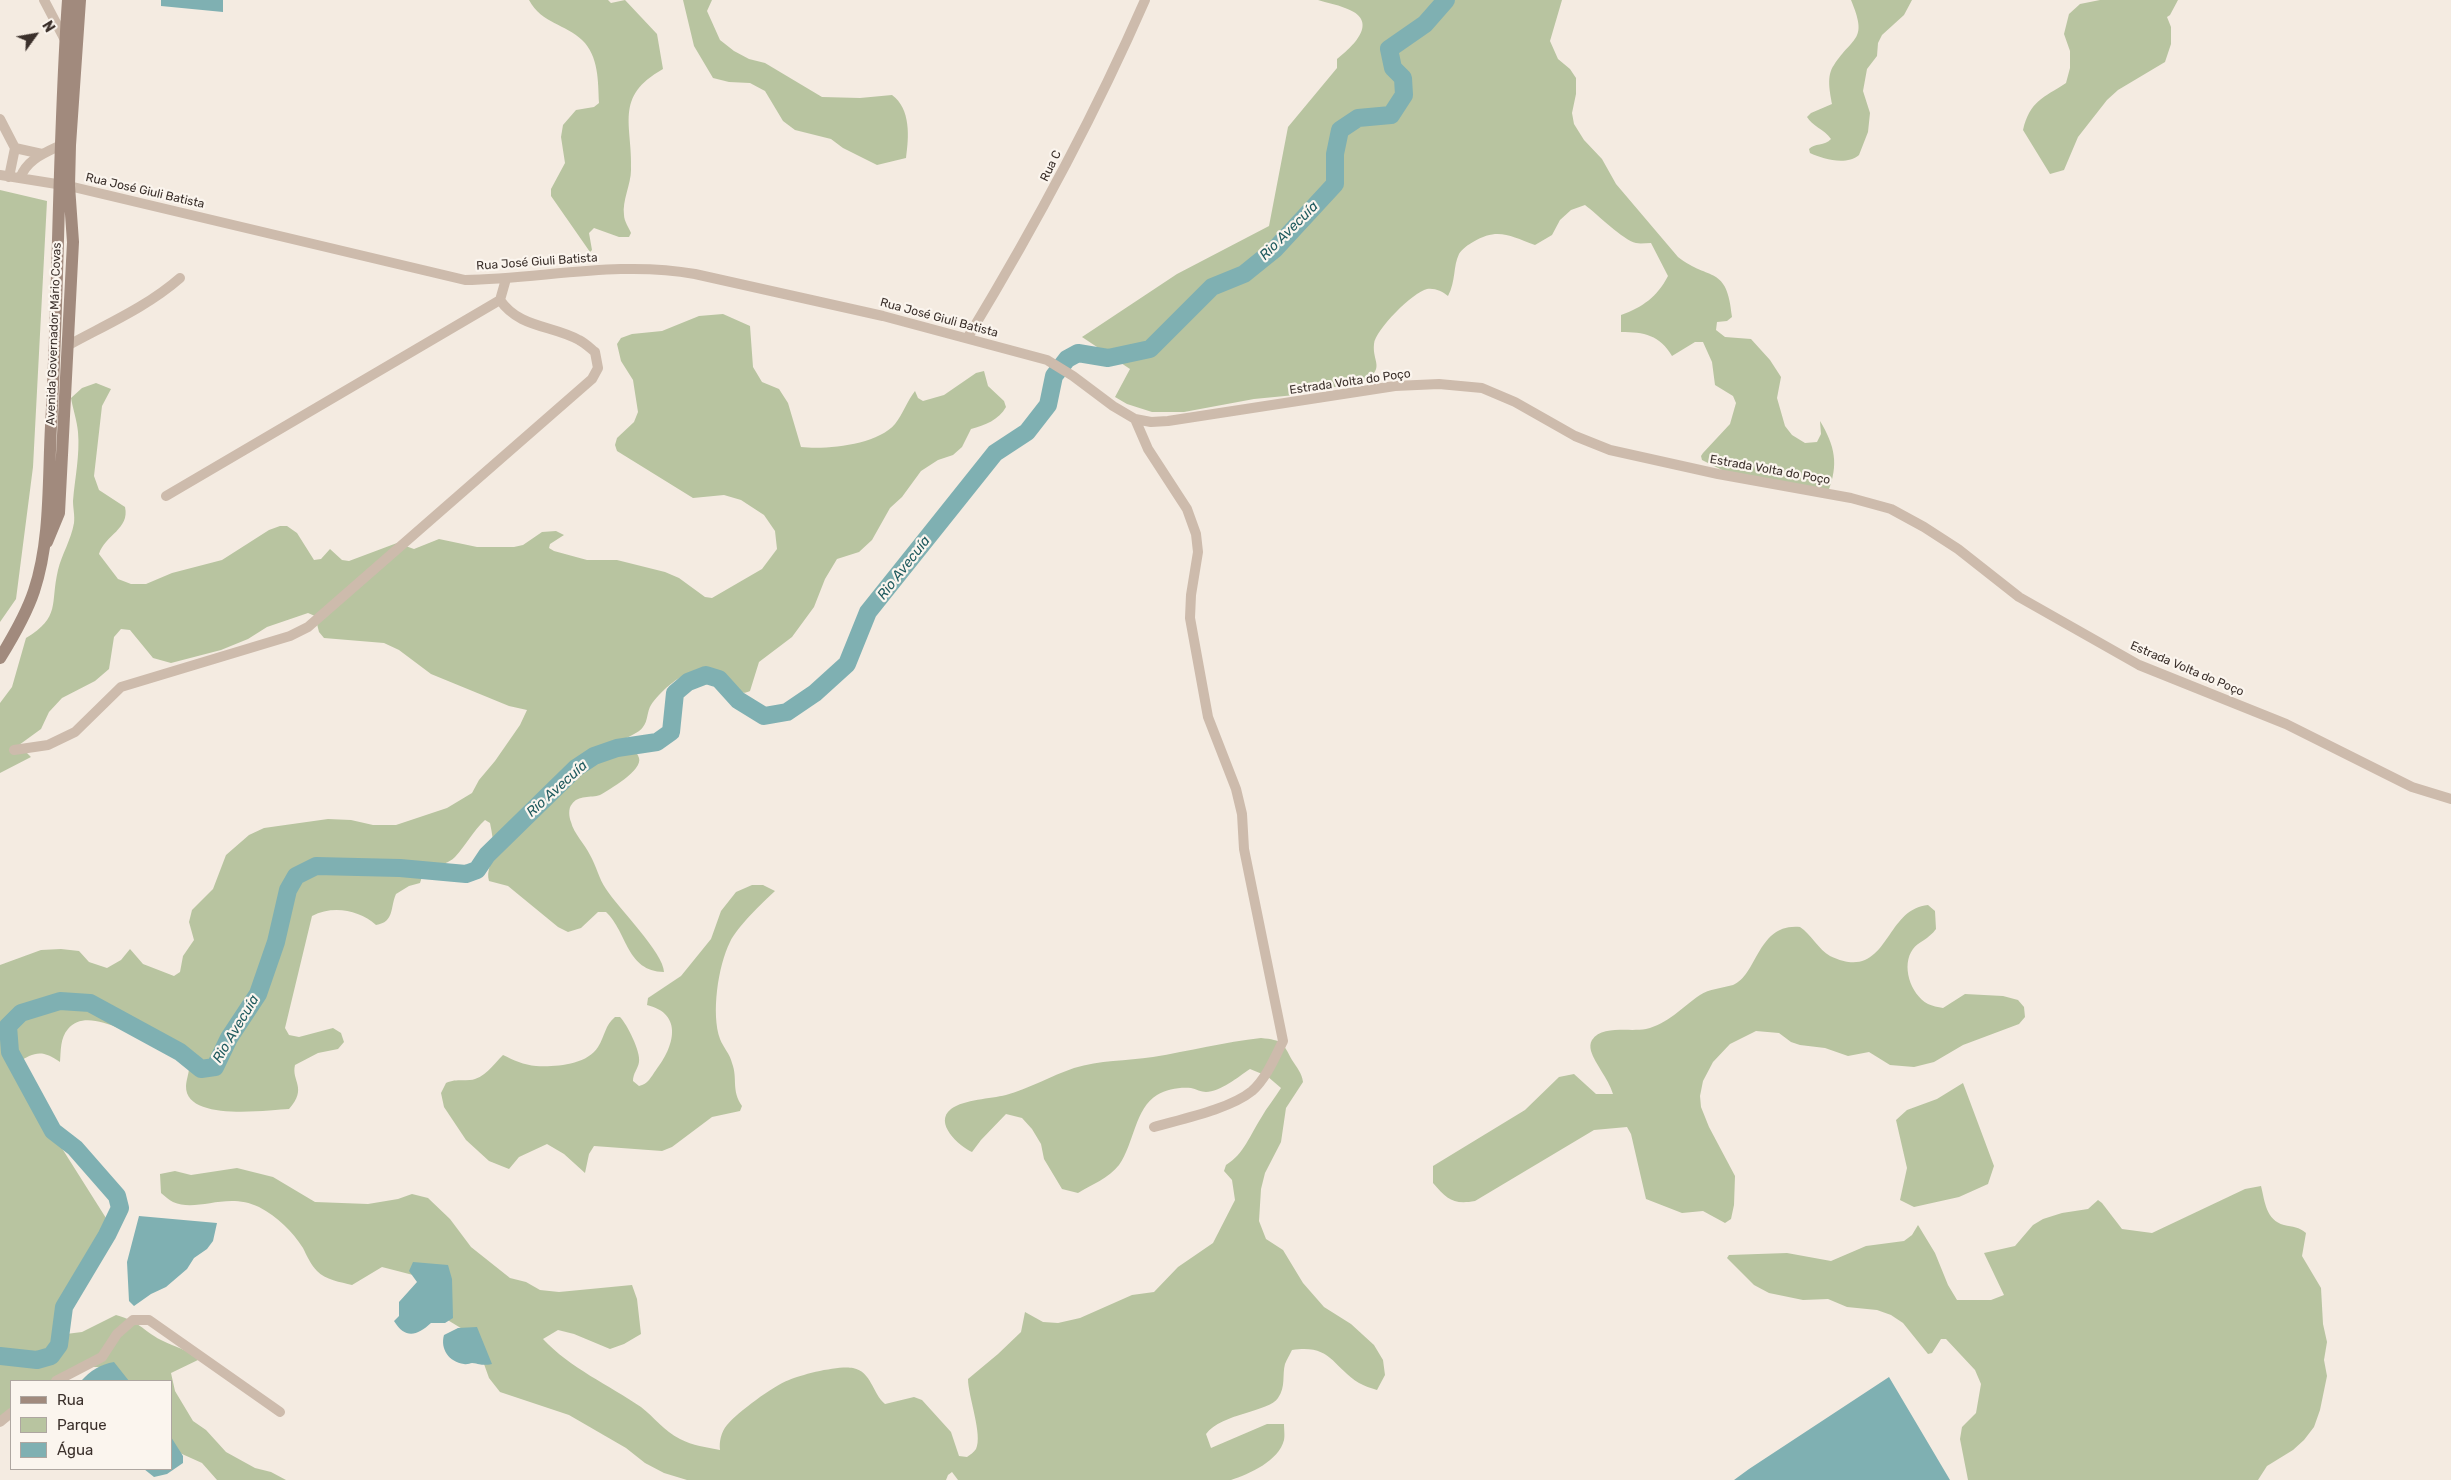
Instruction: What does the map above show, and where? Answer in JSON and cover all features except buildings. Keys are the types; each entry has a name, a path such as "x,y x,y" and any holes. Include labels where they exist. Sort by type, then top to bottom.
{"main road":[{"name":"Avenida Governador Mário Covas","path":"64,186 59,146 68,0"},
{"name":"Avenida Governador Mário Covas","path":"0,658 18,629 34,591 42,555 64,186 80,0"},
{"path":"42,555 59,513 66,346 73,242 64,186"}],"street":[{"path":"44,0 65,40"},
{"name":"Rua C","path":"968,337 1023,247 1055,188 1145,0"},
{"path":"0,119 15,148 10,177"},
{"path":"10,177 42,154 59,146"},
{"path":"15,148 42,154"},
{"name":"Rua José Giuli Batista","path":"10,177 64,186 465,280 506,279 618,269 668,269 863,311 968,337 1048,360"},
{"path":"66,346 138,307 168,289 180,278"},
{"path":"166,496 500,300 506,279"},
{"path":"14,750 48,745 75,732 122,687 290,636 308,627 592,379 598,368 595,352 579,340 527,322 508,311 500,300"},
{"name":"Estrada Volta do Poço","path":"1048,360 1113,406 1136,419 1151,422 1395,386 1439,384 1482,388 1515,402 1575,436 1610,450 1755,481 1843,496 1891,510 1924,527 1958,549 2019,597 2139,665 2286,724 2412,787 2451,799"},
{"path":"1136,419 1148,449 1187,509 1196,534 1198,552 1190,595 1190,618 1208,717 1236,789 1242,814 1244,849 1283,1041 1274,1060 1252,1090 1220,1107 1154,1127"},
{"path":"58,1380 102,1357 117,1334 133,1320 149,1320 280,1412"},
{"path":"0,1422 10,1414"}],"green space":[{"path":"529,0 608,0 611,3 625,0 657,34 663,69 637,90 631,101 629,113 631,170 624,210 625,220 631,233 629,237 619,237 594,228 589,233 592,250 590,252 551,196 551,189 565,163 561,137 563,125 576,110 594,107 599,103 595,61 588,46 582,40 569,30 547,19 534,8"},
{"path":"683,0 712,0 707,11 720,40 734,51 749,59 765,63 822,97 860,98 892,95 903,108 906,116 908,141 906,158 877,165 843,148 831,139 795,130 783,121 765,91 750,83 729,82 713,78 694,46"},
{"path":"1318,0 1562,0 1550,41 1558,59 1570,69 1576,78 1576,94 1572,113 1574,124 1584,140 1602,159 1616,184 1678,257 1689,265 1715,276 1721,281 1730,300 1732,317 1727,321 1717,322 1716,330 1725,337 1751,339 1770,360 1781,377 1777,398 1785,426 1792,435 1805,443 1817,442 1821,434 1820,421 1834,455 1834,473 1828,492 1726,472 1702,460 1701,456 1703,453 1730,424 1736,403 1733,396 1715,385 1712,362 1703,342 1695,342 1672,356 1662,343 1651,336 1621,332 1621,315 1649,300 1659,290 1668,276 1651,243 1631,241 1617,232 1585,205 1571,210 1560,220 1552,235 1535,245 1511,236 1497,234 1482,237 1465,247 1457,259 1448,296 1441,291 1433,289 1421,292 1404,304 1381,330 1374,344 1375,372 1364,381 1295,395 1254,399 1184,412 1152,412 1127,404 1115,397 1130,369 1082,337 1177,274 1269,226 1288,127 1337,68 1337,59 1357,40 1363,26 1361,19 1355,13"},
{"path":"1851,0 1912,0 1904,15 1882,35 1878,43 1877,56 1867,69 1863,91 1870,113 1868,132 1859,155 1841,161 1810,153 1809,149 1811,147 1826,143 1831,139 1807,117 1811,113 1832,104 1829,84 1830,74 1841,55 1853,42 1858,31 1856,13"},
{"path":"2100,0 2178,0 2167,17 2171,27 2171,44 2165,62 2118,90 2107,100 2078,137 2064,170 2050,174 2023,130 2029,113 2038,101 2066,83 2070,68 2070,51 2064,34 2069,14 2080,4"},
{"path":"0,190 47,201 33,467 16,599 0,622"},
{"path":"723,314 750,326 753,367 762,382 779,389 788,403 801,447 837,447 876,437 895,424 915,391 918,398 923,401 944,395 976,373 984,371 988,386 1004,401 1006,407 996,419 971,429 962,447 953,455 938,460 921,471 902,497 890,508 872,540 859,552 837,559 825,579 814,607 792,637 759,662 750,691 743,693 737,691 709,673 701,671 687,674 675,681 651,705 645,725 636,733 621,741 622,745 638,755 639,763 636,768 631,774 600,795 578,799 571,806 569,815 572,826 588,851 604,885 649,942 662,964 664,972 652,970 642,965 635,958 606,912 598,912 581,928 568,932 558,927 508,886 489,881 488,874 493,853 493,842 490,823 485,820 455,857 450,861 431,868 423,876 420,883 409,886 396,894 391,913 386,921 376,925 362,916 337,910 312,916 285,1028 289,1035 299,1037 333,1028 341,1033 344,1042 338,1049 318,1053 295,1065 294,1071 298,1090 295,1102 289,1109 247,1112 213,1109 199,1105 189,1097 186,1086 189,1061 184,1053 96,1021 85,1020 76,1023 68,1029 61,1045 60,1062 48,1055 33,1054 17,1063 46,1123 111,1226 106,1246 76,1284 67,1303 64,1322 66,1334 82,1332 116,1315 130,1320 161,1340 200,1359 171,1373 175,1391 193,1421 206,1430 226,1452 255,1468 271,1472 286,1480 217,1480 202,1463 172,1449 172,1380 118,1380 103,1367 86,1367 64,1380 10,1380 10,1415 0,1423 0,965 41,950 61,949 79,951 89,962 107,968 121,960 130,949 143,964 174,976 180,972 183,956 194,940 189,922 192,910 213,889 226,855 249,835 264,828 328,819 351,820 373,825 396,825 447,808 472,793 479,780 520,725 527,710 509,706 431,674 399,650 384,643 324,638 319,632 315,616 308,613 267,627 248,639 221,650 171,663 153,658 130,630 121,629 114,637 109,669 95,681 62,698 49,712 41,729 19,745 31,757 0,773 0,703 12,687 26,638 45,623 52,609 58,570 74,523 73,501 78,458 78,432 71,398 82,388 96,383 111,389 102,406 94,476 99,490 125,507 126,515 121,527 106,542 99,554 118,579 131,584 146,584 172,573 222,560 269,530 280,526 287,526 297,533 314,560 321,559 330,549 342,560 349,561 397,543 414,549 439,539 477,547 514,547 523,545 542,532 556,531 564,535 550,544 549,548 554,551 587,560 617,560 665,572 679,578 705,597 712,598 762,569 777,549 775,531 764,515 741,500 724,495 693,498 617,451 615,445 617,438 634,422 638,412 633,380 621,361 617,344 621,338 632,334 662,331 699,316"},
{"path":"752,885 763,885 775,891 757,908 733,936 722,964 716,1004 717,1029 734,1069 737,1095 742,1106 740,1111 712,1117 672,1147 662,1151 594,1146 589,1154 585,1173 564,1154 547,1144 519,1157 509,1169 489,1161 466,1140 444,1107 441,1093 446,1083 480,1077 503,1055 536,1066 570,1064 579,1061 593,1053 598,1047 607,1027 615,1017 620,1017 623,1021 633,1038 638,1052 639,1062 633,1081 639,1086 647,1082 667,1051 671,1042 672,1032 671,1023 667,1016 659,1009 647,1005 648,998 681,976 711,939 721,911 736,892"},
{"path":"1928,905 1935,911 1936,929 1913,949 1908,963 1909,979 1916,993 1928,1004 1943,1008 1965,994 2003,996 2018,1000 2024,1007 2025,1017 2019,1024 1963,1045 1934,1062 1914,1067 1890,1065 1869,1052 1848,1056 1825,1048 1800,1045 1791,1042 1779,1033 1756,1031 1730,1044 1713,1062 1703,1081 1700,1096 1701,1107 1709,1127 1735,1176 1734,1205 1731,1219 1725,1223 1703,1211 1682,1213 1646,1199 1631,1134 1627,1127 1594,1130 1475,1201 1461,1202 1451,1200 1433,1183 1433,1166 1525,1110 1559,1077 1574,1074 1596,1094 1613,1094 1591,1051 1591,1042 1597,1035 1609,1031 1639,1030 1654,1027 1704,993 1733,985 1748,971 1766,941 1775,933 1786,928 1800,927 1830,956 1849,962 1864,960 1875,953 1902,919 1913,909"},
{"path":"1261,1038 1278,1041 1284,1046 1300,1073 1303,1082 1286,1108 1281,1142 1265,1173 1261,1189 1259,1221 1266,1239 1283,1250 1303,1283 1324,1307 1351,1324 1374,1345 1383,1360 1385,1375 1377,1390 1359,1383 1323,1353 1305,1349 1292,1350 1285,1364 1280,1394 1273,1403 1223,1421 1206,1434 1211,1448 1267,1424 1284,1424 1284,1440 1276,1454 1262,1466 1231,1480 958,1480 952,1472 946,1480 687,1480 664,1473 645,1463 626,1448 569,1415 500,1392 489,1378 479,1350 469,1333 441,1316 413,1275 382,1267 352,1285 333,1280 320,1274 289,1230 272,1215 259,1207 235,1201 183,1205 173,1202 161,1193 160,1174 175,1171 191,1175 237,1168 273,1177 315,1202 368,1204 398,1199 412,1194 428,1198 450,1219 471,1247 510,1278 526,1282 540,1290 559,1292 632,1285 637,1299 641,1334 624,1344 610,1349 574,1334 558,1330 543,1339 565,1359 641,1407 674,1436 700,1446 720,1450 721,1437 727,1425 765,1393 782,1383 803,1375 847,1367 859,1370 864,1374 885,1404 914,1397 922,1400 951,1432 959,1456 967,1457 976,1449 978,1443 977,1425 968,1379 1021,1332 1025,1312 1043,1322 1058,1323 1080,1318 1132,1295 1154,1292 1178,1267 1213,1243 1235,1200 1232,1180 1224,1171 1226,1165 1242,1150 1281,1088 1267,1076 1250,1069 1217,1090 1204,1092 1191,1088 1182,1088 1169,1090 1157,1095 1144,1108 1124,1156 1115,1170 1078,1193 1062,1189 1044,1159 1041,1144 1032,1129 1022,1118 1006,1114 972,1152 961,1145 950,1133 946,1127 946,1115 951,1109 963,1103 1006,1095 1084,1065 1153,1057"},
{"path":"1963,1083 1994,1166 1988,1184 1959,1197 1914,1207 1900,1200 1907,1168 1896,1120 1907,1110 1937,1099"},
{"path":"2261,1186 2267,1210 2273,1219 2278,1223 2298,1228 2306,1233 2302,1256 2321,1288 2323,1324 2327,1342 2324,1360 2327,1376 2320,1410 2314,1427 2293,1450 2267,1466 2258,1480 1968,1480 1960,1439 1962,1427 1976,1413 1981,1384 1975,1370 1946,1339 1941,1339 1932,1353 1928,1354 1903,1323 1891,1315 1877,1310 1847,1307 1828,1299 1803,1300 1769,1293 1754,1285 1727,1258 1729,1255 1787,1253 1831,1261 1866,1246 1904,1241 1912,1235 1918,1225 1935,1253 1948,1285 1957,1300 1991,1300 2004,1295 1984,1253 2015,1246 2033,1225 2043,1219 2062,1213 2088,1209 2098,1200 2122,1229 2152,1233 2245,1189"}],"water":[{"path":"161,0 223,0 223,12 161,6"},
{"path":"139,1216 217,1223 213,1241 207,1249 194,1258 187,1269 166,1287 151,1294 134,1306 129,1301 127,1262"},
{"path":"413,1262 448,1265 452,1279 453,1318 445,1323 431,1323 421,1331 411,1334 402,1331 394,1321 399,1316 399,1302 417,1282 409,1271"},
{"path":"477,1327 492,1364 465,1364 450,1358 443,1345 444,1335 458,1328"},
{"path":"114,1362 128,1380 82,1380 96,1368"},
{"path":"1889,1377 1950,1480 1734,1480 1749,1469"},
{"path":"172,1439 183,1456 183,1463 167,1474 154,1477 145,1470 172,1470"}],"waterway":[{"name":"Rio Avecuía","path":"0,1356 37,1360 51,1356 59,1345 64,1307 107,1235 120,1208 117,1196 75,1148 53,1131 10,1052 8,1026 21,1013 60,1001 90,1003 180,1052 201,1069 215,1067 229,1038 258,994 276,942 288,890 296,876 316,866 400,868 466,874 477,870 487,855 576,768 594,756 617,748 657,742 671,732 675,693 688,682 706,675 719,679 738,700 764,716 787,712 815,693 847,664 868,612 995,453 1027,432 1048,405 1054,376 1067,359 1078,353 1108,358 1150,349 1212,287 1244,274 1275,249 1335,184 1335,154 1340,130 1358,118 1391,115 1404,95 1403,78 1393,68 1389,49 1425,24 1446,0"}]}
